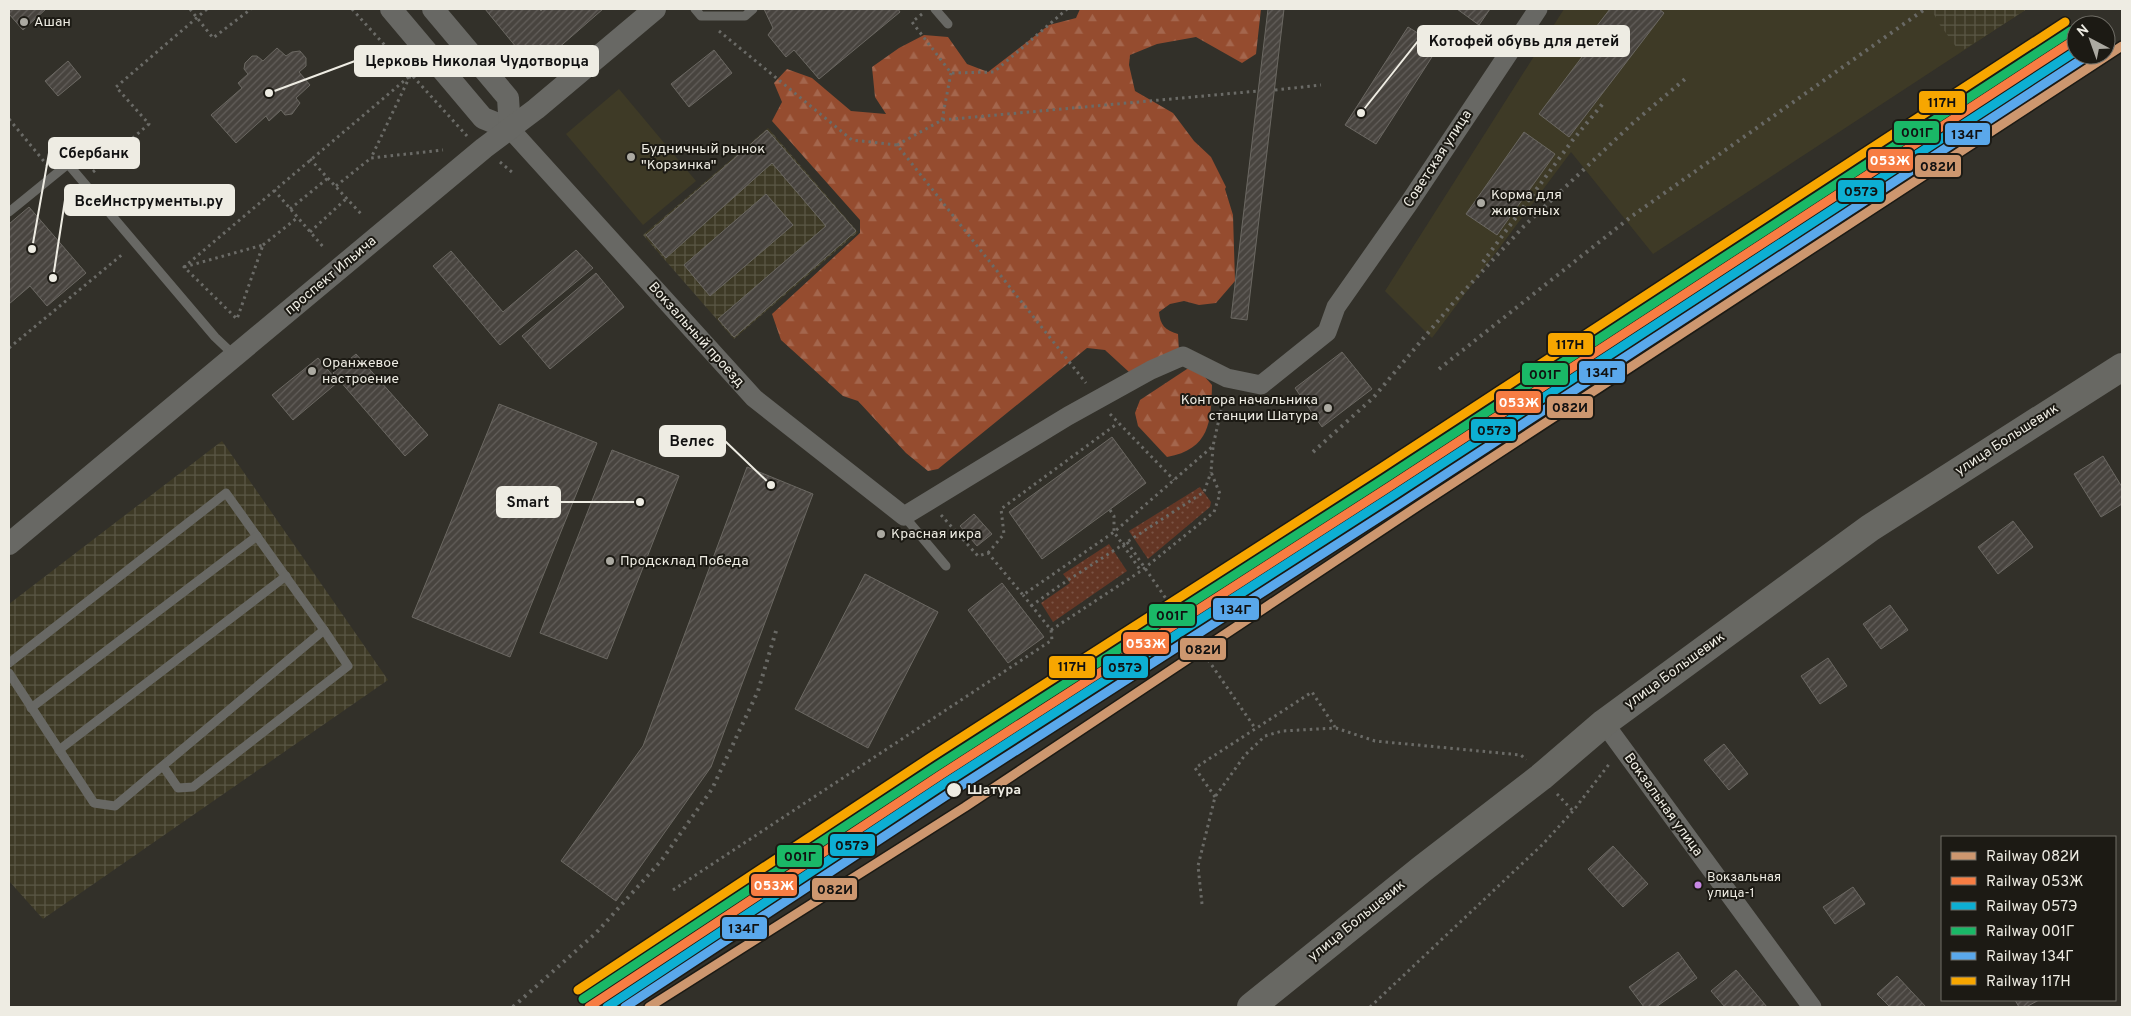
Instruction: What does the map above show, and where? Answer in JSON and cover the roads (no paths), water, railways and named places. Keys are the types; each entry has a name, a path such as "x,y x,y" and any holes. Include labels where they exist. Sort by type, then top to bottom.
{"main road":[{"name":"улица Большевик","path":"1262,1004 1422,868 1541,777 1604,723 1870,528 2122,368"}],"street":[{"path":"390,9 484,118 510,129 508,98 433,9"},
{"name":"проспект Ильича","path":"9,544 484,148 536,110 655,9"},
{"name":"Советская улица","path":"904,516 1068,416 1151,370 1183,356 1227,378 1261,385 1327,332 1336,307 1409,203 1538,9"},
{"name":"Вокзальный проезд","path":"510,129 754,398 904,516"},
{"name":"Вокзальная улица","path":"1604,723 1812,1007"}],"lane":[{"path":"698,12 745,16 754,9"},
{"path":"935,9 948,24"},
{"path":"9,212 68,164 215,337 235,356"},
{"path":"9,663 226,493 348,666 193,787 178,788 163,766"},
{"path":"904,516 946,566"},
{"path":"31,708 257,536"},
{"path":"59,750 286,576"},
{"path":"9,673 94,803 115,806 324,630"}],"railway":[{"path":"1439,369 1632,216 1925,9"},
{"path":"1313,452 1373,398 1454,302 1524,226 1633,123 1685,79"},
{"path":"1483,262 1572,141 1605,101"},
{"path":"513,1007 596,933 661,861 712,789 758,691 776,631"}],"rail line":[{"name":"117Н","path":"578,990 931,757 1378,470 2065,22"},
{"name":"001Г","path":"583,999 937,766 1384,479 2066,34"},
{"name":"053Ж","path":"589,1007 942,774 1389,487 2066,46"},
{"name":"082И","path":"649,1007 965,807 1418,506 2122,46"},
{"name":"057Э","path":"607,1007 947,782 1394,495 2066,58"},
{"name":"134Г","path":"625,1007 953,791 1400,504 2073,65"}],"place":[{"name":"Ашан","path":"24,22"},
{"name":"Церковь Николая Чудотворца","path":"269,93"},
{"name":"Котофей обувь для детей","path":"1361,113"},
{"name":"Будничный рынок \"Корзинка\"","path":"631,157"},
{"name":"Корма для животных","path":"1481,203"},
{"name":"Сбербанк","path":"32,249"},
{"name":"ВсеИнструменты.ру","path":"53,278"},
{"name":"Оранжевое настроение","path":"312,371"},
{"name":"Контора начальника станции Шатура","path":"1328,408"},
{"name":"Велес","path":"771,485"},
{"name":"Smart","path":"640,502"},
{"name":"Красная икра","path":"881,534"},
{"name":"Продсклад Победа","path":"610,561"},
{"name":"Шатура","path":"954,790"},
{"name":"Вокзальная улица-1","path":"1698,885"}]}
